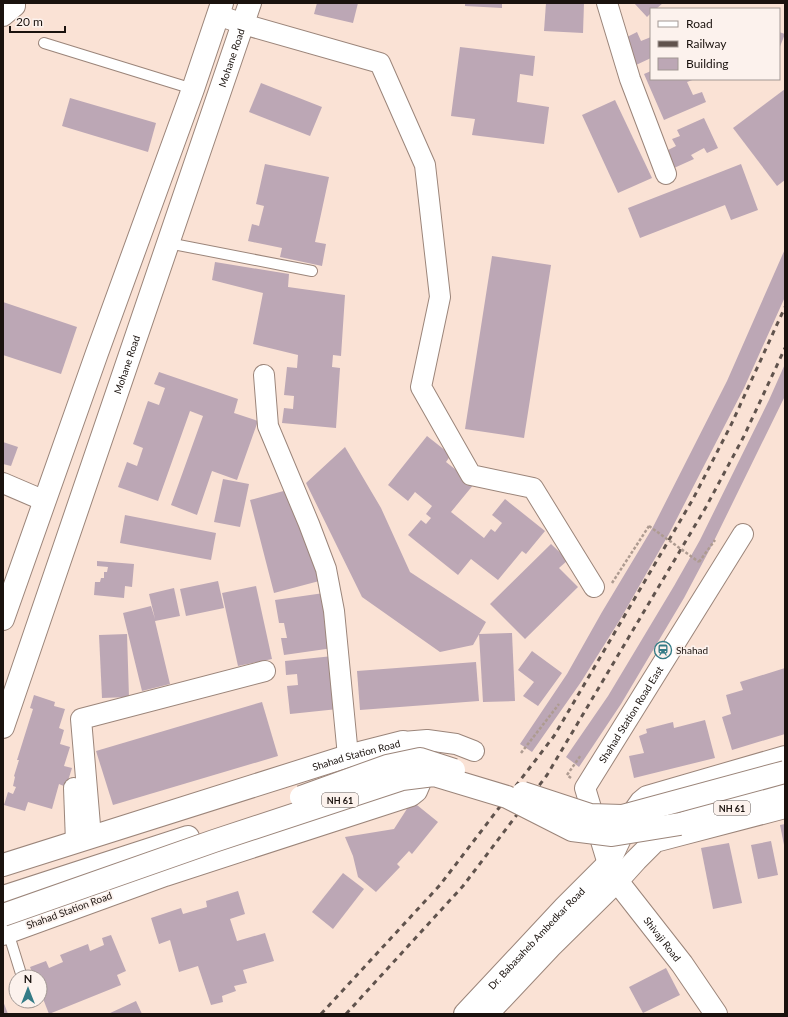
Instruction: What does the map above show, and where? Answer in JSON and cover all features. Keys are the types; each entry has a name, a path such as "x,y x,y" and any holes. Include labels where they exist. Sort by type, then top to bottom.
{"main road":[{"name":"Mohane Road","path":"3,727 250,3"},
{"path":"3,619 193,89 220,9"},
{"name":"Shahad Station Road","path":"3,865 348,756 403,742 419,784 416,791 410,795 5,927"},
{"path":"612,873 629,819 641,802 648,797 785,757"},
{"name":"NH 61","path":"3,897 188,837 387,766 420,759 590,815 622,816 785,772"},
{"name":"NH 61","path":"5,927 222,839 402,779 434,775 507,797 572,830 612,835 680,824 785,792"},
{"path":"612,873 636,860 655,841 785,807"},
{"name":"Dr. Babasaheb Ambedkar Road","path":"465,1014 565,907 612,873"},
{"name":"Dr. Babasaheb Ambedkar Road","path":"487,1014 550,947 612,873"},
{"name":"Shivaji Road","path":"612,873 682,964 716,1014"}],"street":[{"path":"3,16 15,6 15,3"},
{"path":"607,3 630,79 666,174"},
{"path":"220,9 243,24 380,63 425,165 440,297 421,387 471,475 533,488 601,588"},
{"path":"264,375 268,426 326,569 334,611 348,756"},
{"path":"3,483 45,501"},
{"name":"Shahad Station Road East","path":"612,873 585,788 743,534"},
{"path":"83,840 81,719 265,671"},
{"path":"403,742 426,740 456,744 474,751"},
{"path":"73,747 83,840"}],"lane":[{"path":"44,43 193,89"},
{"path":"168,243 312,271"},
{"path":"5,927 19,969"}],"path":[{"path":"601,588 649,526 699,562 715,539"},
{"path":"521,753 558,704"}],"building":[{"path":"317,3 358,3 353,23 314,14"},
{"path":"465,3 502,3 502,8 465,6"},
{"path":"546,3 584,3 583,33 544,31"},
{"path":"634,3 663,3 657,8 650,8 650,14 647,17"},
{"path":"637,32 641,41 650,37 650,58 636,65 625,38"},
{"path":"780,32 785,34 780,46"},
{"path":"460,47 535,56 533,76 520,74 517,102 549,107 544,144 472,135 475,119 451,116"},
{"path":"650,71 650,80 692,80 687,82 693,95 702,92 706,102 664,120 644,74"},
{"path":"261,83 322,107 310,136 249,112"},
{"path":"785,89 785,180 777,186 733,128"},
{"path":"70,98 156,123 148,152 62,126"},
{"path":"615,100 652,178 618,193 582,115"},
{"path":"704,118 718,148 707,153 704,148 691,155 694,159 674,168 666,151 676,146 672,139 680,136 677,130"},
{"path":"265,164 329,177 315,242 326,244 322,266 280,257 282,248 248,241 252,224 259,226 264,206 256,204"},
{"path":"741,164 758,210 731,220 725,205 640,238 628,208"},
{"path":"785,249 785,297 744,388 670,532 621,618 581,682 532,752 520,744 567,674 653,527 727,381"},
{"path":"492,256 551,265 524,438 465,429"},
{"path":"215,262 289,274 288,287 345,295 341,356 333,355 332,367 340,368 336,428 282,423 284,408 293,409 294,396 284,395 287,367 297,368 298,355 253,344 263,293 212,280"},
{"path":"3,302 77,327 61,374 3,355"},
{"path":"785,364 785,396 711,547 684,598 621,704 579,767 566,757 608,696 700,540 769,400"},
{"path":"159,372 238,399 234,413 258,421 237,480 212,471 197,515 171,505 203,416 190,411 158,501 118,487 127,462 137,466 143,448 133,444 148,401 159,405 165,388 154,384"},
{"path":"427,436 451,455 446,462 474,484 451,512 484,538 491,529 495,532 502,523 492,515 505,499 545,531 526,554 522,551 498,580 471,559 458,575 408,535 421,520 426,524 431,518 426,514 432,506 415,492 408,501 388,485"},
{"path":"3,442 18,447 11,466 3,464"},
{"path":"345,447 381,508 410,572 486,622 473,645 440,652 362,597 306,483"},
{"path":"223,479 249,484 240,527 214,522"},
{"path":"291,489 311,558 317,556 323,580 274,593 250,500"},
{"path":"125,515 216,533 211,560 120,543"},
{"path":"551,544 568,560 559,568 578,587 525,639 490,604"},
{"path":"97,561 134,564 132,587 125,586 124,598 94,595 95,582 100,582 101,578 104,578 104,572 107,572 108,567 97,566"},
{"path":"218,581 224,608 186,616 180,589"},
{"path":"256,586 272,659 238,666 222,593"},
{"path":"174,588 180,616 155,621 170,684 142,691 123,613 151,606 155,619 149,594"},
{"path":"324,593 328,617 324,618 327,635 333,648 284,655 281,638 287,638 284,623 279,623 275,600"},
{"path":"512,633 515,701 483,702 479,634"},
{"path":"127,634 129,697 102,698 99,635"},
{"path":"532,651 562,673 538,706 523,696 534,682 518,670"},
{"path":"333,656 338,709 290,714 287,686 298,685 297,674 286,675 285,661"},
{"path":"476,662 479,701 360,710 357,671"},
{"path":"785,668 785,734 732,750 722,717 731,714 726,695 743,690 740,682"},
{"path":"34,695 55,702 54,706 65,709 59,728 64,730 60,744 70,747 64,766 72,768 66,787 59,784 52,809 28,802 25,811 4,805 8,792 13,794 16,787 13,786 14,776 19,760 17,760 33,709 30,708"},
{"path":"262,702 278,756 113,805 96,751"},
{"path":"705,720 715,758 634,778 629,756 644,753 639,736 647,733 646,729 673,722 674,728"},
{"path":"412,801 438,822 412,854 409,851 397,864 400,867 376,892 358,877 353,856 345,837 394,829"},
{"path":"785,824 785,845 784,845 780,825"},
{"path":"771,841 778,875 758,879 751,845"},
{"path":"729,843 742,903 713,909 701,848"},
{"path":"343,873 364,889 333,929 312,912"},
{"path":"238,891 245,914 230,919 237,941 265,933 274,961 243,970 247,983 234,986 236,991 222,996 223,1002 211,1005 198,966 179,972 170,940 159,944 151,918 181,908 183,914 207,907 206,901"},
{"path":"111,935 126,971 117,975 121,985 49,1014 47,1009 48,969 31,969 30,967 46,961 49,968 63,962 60,955 88,944 90,951 104,945 102,938"},
{"path":"666,968 680,995 643,1013 629,987"},
{"path":"3,1001 8,1014 3,1014"},
{"path":"136,1001 142,1014 108,1014"}],"railway":[{"path":"321,1014 440,885 554,736 693,499 731,425 785,307"},
{"path":"346,1014 463,886 547,775 706,507 744,436 785,348"}],"place":[{"name":"Shahad","path":"663,650"}]}
